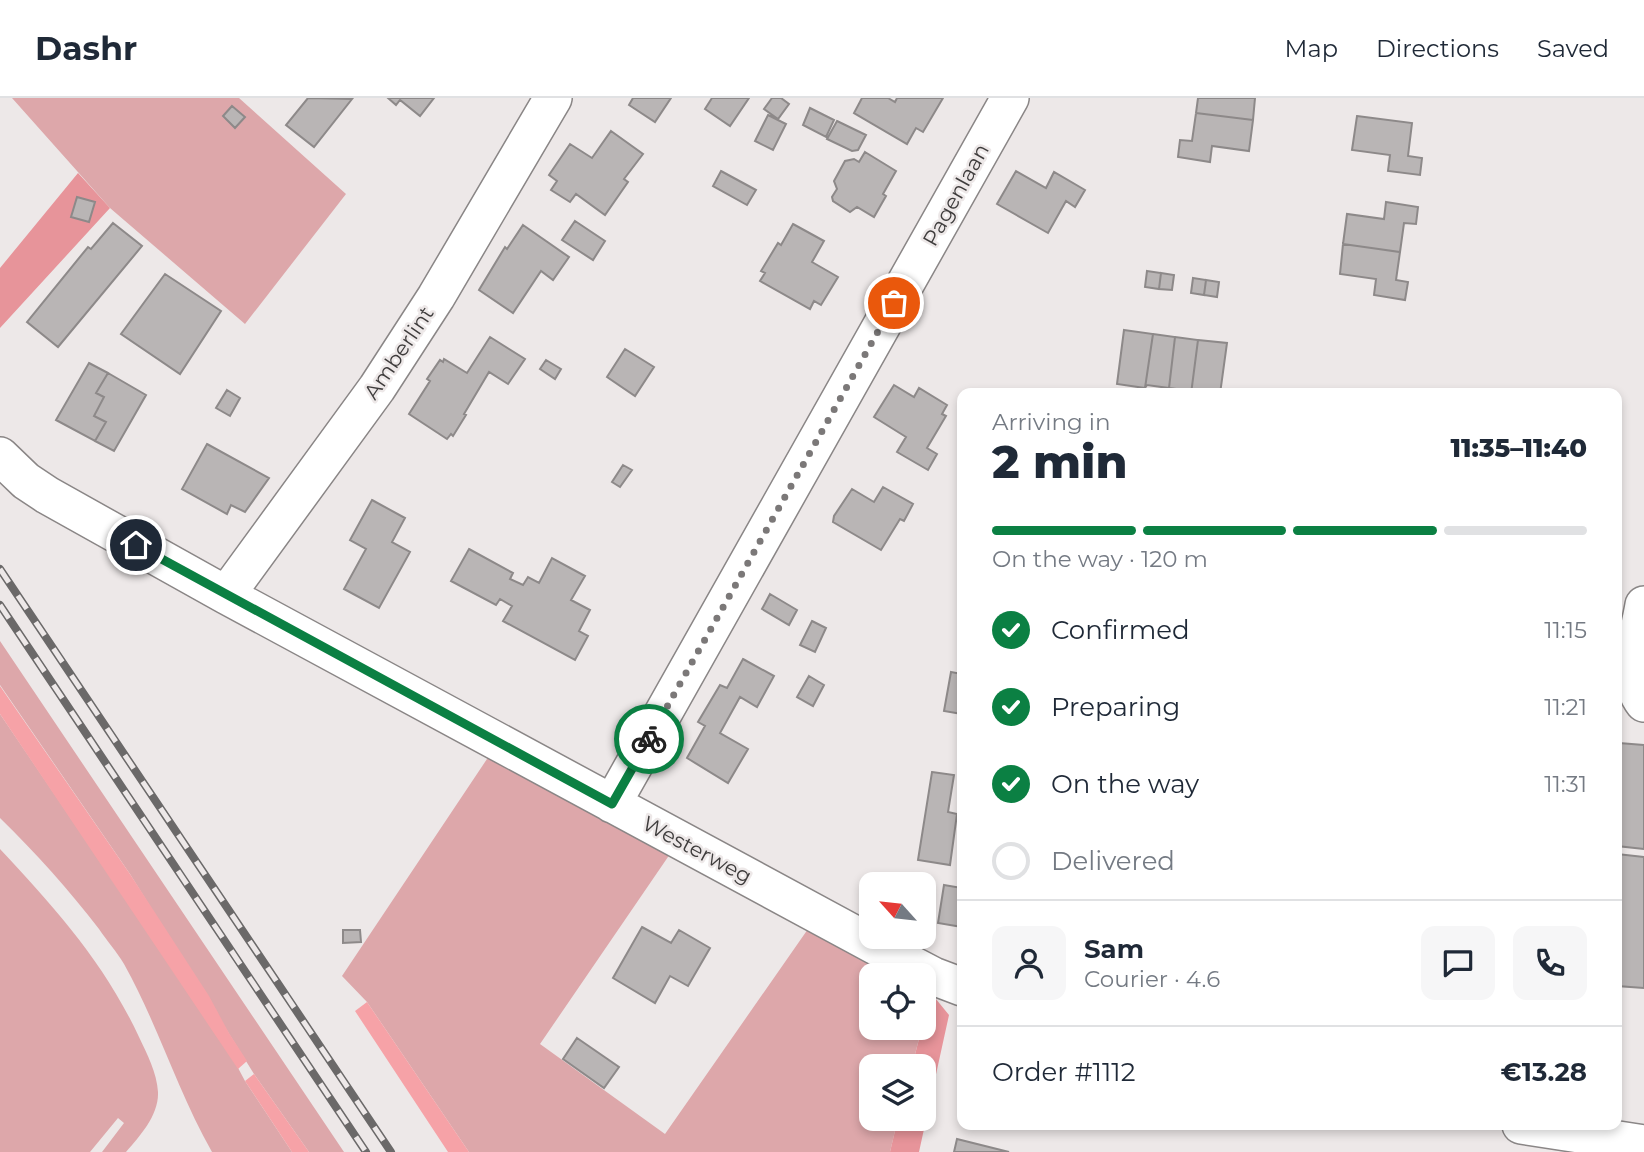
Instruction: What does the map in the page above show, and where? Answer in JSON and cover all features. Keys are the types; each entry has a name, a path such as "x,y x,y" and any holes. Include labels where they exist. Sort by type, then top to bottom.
{"street":[{"name":"Amberlint","path":"226,595 385,376 436,298 553,98"},
{"name":"Pagenlaan","path":"612,804 1010,98"},
{"name":"Westerweg","path":"0,456 26,481 47,495 226,595 933,976 957,985"},
{"path":"1644,605 1634,686 1644,703"},
{"path":"1553,1130 1644,1144"}],"shaded area":[{"path":"12,98 239,98 346,194 245,324 110,208"},
{"path":"78,173 110,208 0,328 0,268"},
{"path":"0,641 344,1152 309,1152 254,1074 130,874 0,685"},
{"path":"0,686 130,874 209,996 247,1061 238,1069 0,714"},
{"path":"0,714 229,1051 245,1081 292,1152 212,1152 121,960 64,886 0,818"},
{"path":"489,756 670,854 540,1044 665,1134 808,929 873,963 859,963 859,1040 919,1040 915,1054 859,1054 859,1131 895,1131 890,1152 469,1152 367,1002 342,976"},
{"path":"0,849 59,915 94,960 125,1010 148,1057 156,1078 157,1101 148,1125 126,1152 102,1152 124,1123 118,1118 90,1152 0,1152"},
{"path":"936,999 949,1015 936,1074 936,1054 915,1054 919,1040 936,1040"},
{"path":"367,1002 469,1152 448,1152 355,1011"},
{"path":"254,1074 309,1152 292,1152 245,1081"},
{"path":"895,1131 924,1131 919,1152 890,1152"}],"building":[{"path":"308,98 352,99 314,147 286,125"},
{"path":"388,98 434,98 420,116 400,100 396,105"},
{"path":"633,98 671,98 655,122 629,105"},
{"path":"712,98 749,98 730,126 705,109"},
{"path":"772,98 781,98 789,104 778,119 764,109"},
{"path":"862,98 888,98 895,102 897,98 943,98 923,132 916,128 907,144 854,113"},
{"path":"1198,98 1255,98 1253,120 1196,113"},
{"path":"232,106 245,117 235,128 223,116"},
{"path":"810,108 834,120 826,137 803,125"},
{"path":"1196,113 1253,120 1249,151 1212,146 1210,162 1178,157 1180,140 1192,141"},
{"path":"768,115 786,124 773,150 755,141"},
{"path":"1357,116 1412,123 1408,156 1422,158 1420,175 1388,171 1390,155 1352,150"},
{"path":"837,121 866,135 858,150 852,151 827,139"},
{"path":"611,131 643,154 624,179 628,182 605,215 576,194 570,202 551,190 557,181 549,175 570,144 592,158"},
{"path":"865,152 896,171 874,217 857,207 850,212 833,201 832,197 837,189 834,181 845,161 854,159 859,162"},
{"path":"721,171 756,190 747,205 713,186"},
{"path":"1016,171 1046,188 1054,172 1085,190 1075,207 1066,201 1048,233 997,204"},
{"path":"77,197 95,202 89,222 71,217"},
{"path":"1386,202 1418,207 1416,224 1404,223 1400,252 1343,244 1347,214 1384,219"},
{"path":"575,221 605,241 593,260 562,240"},
{"path":"113,223 142,246 58,347 27,322 88,247 91,249"},
{"path":"793,224 824,241 812,262 838,277 821,305 814,301 810,309 760,281 765,273 761,271"},
{"path":"523,225 569,257 553,280 541,271 513,313 479,290 505,247 507,249"},
{"path":"1343,244 1400,252 1396,280 1408,282 1405,300 1374,295 1376,279 1340,274"},
{"path":"1147,271 1161,273 1159,289 1145,287"},
{"path":"1161,273 1174,275 1172,290 1159,289"},
{"path":"165,274 221,311 180,374 121,334"},
{"path":"1193,278 1206,280 1204,295 1191,293"},
{"path":"1206,280 1219,282 1217,297 1204,295"},
{"path":"1124,330 1153,334 1145,388 1117,384"},
{"path":"1153,334 1175,337 1169,388 1147,385 1145,388"},
{"path":"490,337 525,359 508,384 489,372 453,436 451,434 447,439 409,414 440,360 443,362 444,359 467,373"},
{"path":"1175,337 1198,340 1192,388 1169,388"},
{"path":"1198,340 1227,343 1221,388 1192,388"},
{"path":"625,349 654,367 635,396 607,377"},
{"path":"546,360 561,369 555,379 540,369"},
{"path":"89,363 108,373 96,393 104,397 94,416 106,422 95,441 56,420"},
{"path":"108,373 146,395 114,451 95,441 106,422 94,416 104,397 96,393"},
{"path":"894,385 914,397 919,388 947,405 942,414 946,416 927,448 937,454 928,470 897,452 906,437 874,417"},
{"path":"227,390 240,398 230,416 216,408"},
{"path":"207,444 269,478 245,512 231,505 227,514 182,489"},
{"path":"623,465 632,470 620,487 612,482"},
{"path":"883,487 913,504 904,521 900,519 881,550 833,522 834,516 852,489 874,502"},
{"path":"372,500 405,518 392,542 410,552 379,608 344,589 366,549 350,540"},
{"path":"469,549 513,573 510,579 523,585 528,577 539,583 552,558 585,576 571,600 590,610 579,631 588,636 575,660 503,621 512,606 500,599 496,605 451,581"},
{"path":"770,594 797,610 789,625 762,609"},
{"path":"812,621 826,628 815,652 800,645"},
{"path":"743,659 774,676 757,707 740,697 720,733 748,749 728,783 687,758 705,726 698,722 720,685 727,688"},
{"path":"951,672 957,673 957,713 944,711"},
{"path":"809,676 824,685 813,706 797,697"},
{"path":"1622,743 1644,745 1644,849 1622,847"},
{"path":"932,772 954,775 948,812 957,814 950,865 918,860"},
{"path":"1622,855 1644,857 1644,988 1622,986"},
{"path":"944,885 957,887 957,926 938,923"},
{"path":"642,927 671,943 679,930 710,948 688,986 670,976 655,1003 613,978"},
{"path":"343,930 360,930 361,942 343,943"},
{"path":"577,1038 619,1067 604,1088 563,1059"},
{"path":"957,1139 1009,1152 954,1152"}],"railway":[{"path":"0,569 391,1152"},
{"path":"0,605 366,1152"}],"way so far":[{"path":"649,739 894,303"}],"route":[{"path":"136,545 612,804 649,739"}]}
